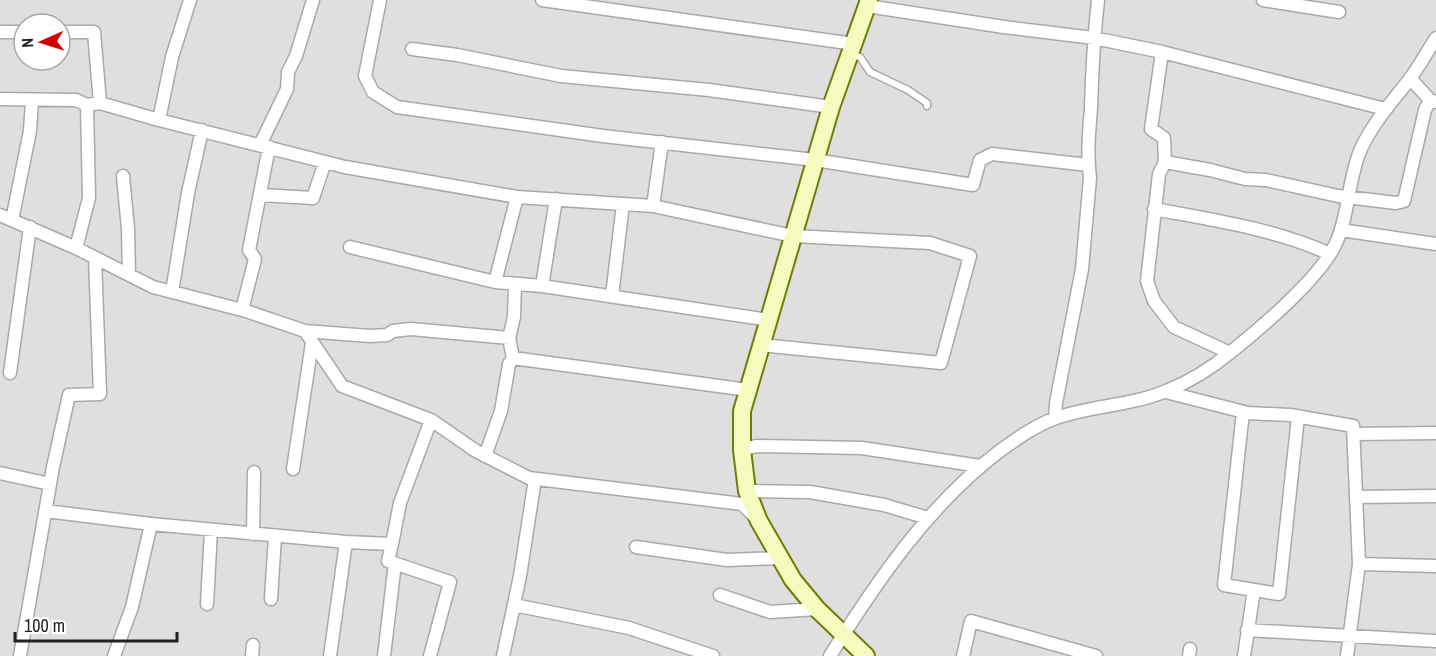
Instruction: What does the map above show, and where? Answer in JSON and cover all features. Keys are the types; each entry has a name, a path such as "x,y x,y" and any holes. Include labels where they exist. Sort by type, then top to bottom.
{"main road":[{"path":"866,656 817,609 793,580 759,521 747,491 742,450 742,411 831,107 868,3"}],"street":[{"path":"159,120 172,57 190,0"},
{"path":"242,310 255,259 249,250 260,195 264,146 287,89 288,72 296,56 313,0"},
{"path":"380,0 365,76 373,92 397,107 603,136 815,160 973,185 980,160 992,154 1088,165"},
{"path":"542,0 852,49"},
{"path":"1055,418 1082,269 1090,178 1088,165 1098,0"},
{"path":"1263,0 1339,12"},
{"path":"868,3 1004,27 1094,38 1162,52 1385,109"},
{"path":"72,32 94,32 94,104 88,198 76,248"},
{"path":"830,656 890,567 928,518 980,466 1030,430 1055,418 1166,392 1209,368 1261,327 1304,285 1330,254 1341,230 1360,153 1385,109 1410,78 1436,38"},
{"path":"412,49 458,55 561,75 709,90 831,107"},
{"path":"1162,52 1151,129 1164,138 1165,162 1159,174 1147,281 1154,301 1174,327 1230,353"},
{"path":"1165,162 1245,179 1266,180 1338,196 1396,203 1404,201 1425,110 1433,101 1410,78"},
{"path":"0,99 76,100 345,167 517,197 653,206 793,236 930,243 970,256 941,363 761,345"},
{"path":"32,101 30,131 6,217 76,248 153,287 242,310 305,332 370,336 387,335 393,331 411,329 509,338"},
{"path":"172,292 188,193 202,130"},
{"path":"653,206 662,142"},
{"path":"260,195 313,198 325,162"},
{"path":"123,177 128,229 129,275"},
{"path":"495,282 517,197"},
{"path":"542,285 556,199"},
{"path":"612,296 623,204"},
{"path":"1154,209 1238,225 1310,245 1330,254"},
{"path":"10,373 30,227"},
{"path":"1341,230 1436,244"},
{"path":"350,247 495,282 542,285 769,320"},
{"path":"20,656 50,484 69,395 100,394 95,258"},
{"path":"485,456 501,411 509,364 513,358 509,338 514,317 515,284"},
{"path":"305,332 342,386 431,420 485,456 529,478 742,504 759,521"},
{"path":"292,469 312,343"},
{"path":"513,358 748,390"},
{"path":"1166,392 1243,412 1319,418 1353,426 1359,564 1347,656"},
{"path":"1243,412 1224,585 1279,594 1298,417"},
{"path":"430,656 450,582 388,561 400,503 431,420"},
{"path":"1354,434 1436,433"},
{"path":"742,450 756,446 862,448 980,466"},
{"path":"253,534 254,472"},
{"path":"0,473 50,484"},
{"path":"503,656 535,479"},
{"path":"747,491 810,492 884,505 928,518"},
{"path":"1357,497 1436,496"},
{"path":"45,511 253,534 392,544"},
{"path":"114,656 132,607 151,524"},
{"path":"207,604 211,530"},
{"path":"272,599 275,536"},
{"path":"330,656 346,542"},
{"path":"636,547 727,560 779,558"},
{"path":"384,656 395,563"},
{"path":"1359,564 1436,567"},
{"path":"1244,656 1254,591"},
{"path":"720,595 770,612 817,609"},
{"path":"514,605 628,628 712,656"},
{"path":"963,656 971,621 1096,656"},
{"path":"1247,630 1436,641"}],"lane":[{"path":"852,49 870,72 922,98 927,106"}],"shaded area":[{"path":"0,0 1436,0 1436,656 0,656"}]}
